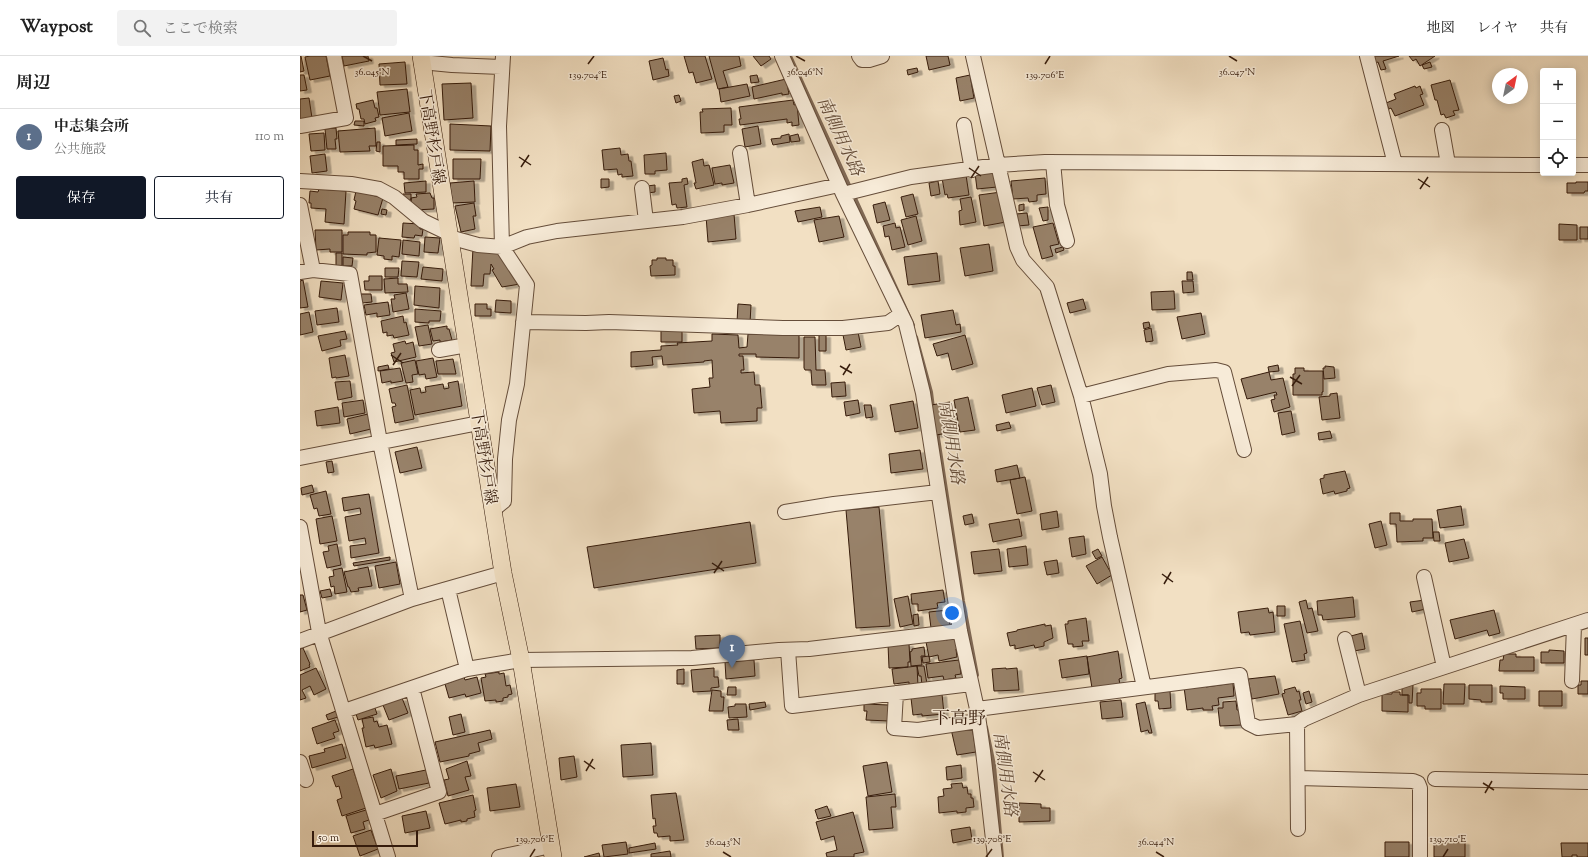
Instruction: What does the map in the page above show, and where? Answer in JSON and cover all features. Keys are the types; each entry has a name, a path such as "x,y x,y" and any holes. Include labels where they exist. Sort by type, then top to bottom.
{"main road":[{"name":"下高野杉戸線","path":"421,59 503,573 521,660 552,852"}],"street":[{"path":"300,126 346,118 334,56"},
{"path":"782,56 841,190 906,324 923,394 960,631 978,715 995,857"},
{"path":"859,56 862,60 869,60 882,56"},
{"path":"973,56 1017,247 1023,260 1047,287 1081,396 1100,474 1110,538 1144,687"},
{"path":"1367,56 1394,164"},
{"path":"421,59 452,65 502,62 499,126 502,247 527,285 517,384 509,420 505,459 504,501 493,510"},
{"path":"964,125 972,170"},
{"path":"1442,130 1448,164"},
{"path":"740,153 748,205"},
{"path":"1052,162 1057,205 1067,241"},
{"path":"300,181 351,184 379,188 394,197 423,221 448,235 478,245 502,247 527,237 556,231 683,216 911,177 972,170 998,165 1052,162 1540,165"},
{"path":"1576,165 1588,165"},
{"path":"642,188 646,221"},
{"path":"300,205 306,271 350,274 380,442 412,599"},
{"path":"523,322 609,322 776,328 843,328 888,323 901,314"},
{"path":"439,350 467,345"},
{"path":"1081,396 1168,374 1216,370 1224,372 1244,450"},
{"path":"300,458 480,423"},
{"path":"785,512 834,504 938,492"},
{"path":"300,527 319,632 388,857"},
{"path":"300,641 319,632 412,599 503,573"},
{"path":"1424,577 1444,667"},
{"path":"448,588 467,669"},
{"path":"896,693 894,728 918,730 978,715 1144,687 1240,675 1248,723 1258,728 1297,724 1304,719 1359,695 1574,626 1588,620"},
{"path":"1572,681 1574,626"},
{"path":"344,711 467,669 521,660 692,658 809,649 960,631"},
{"path":"1345,639 1359,695"},
{"path":"788,650 792,706 971,684"},
{"path":"375,814 439,792 412,688"},
{"path":"1297,724 1298,829"},
{"path":"300,762 306,780"},
{"path":"1298,778 1413,780 1418,783 1420,788 1420,857"},
{"path":"1435,779 1588,782"},
{"path":"499,857 552,852"}],"building":[{"path":"300,56 304,71 300,72"},
{"path":"326,56 330,76 310,80 305,57"},
{"path":"342,56 368,56 369,61 344,66"},
{"path":"684,56 705,56 712,79 696,83 693,72 689,73"},
{"path":"709,56 739,56 741,66 723,71 728,87 718,89"},
{"path":"753,56 769,56 771,59 761,66"},
{"path":"926,56 948,56 950,65 929,70"},
{"path":"1373,56 1399,56 1383,61 1386,69 1381,70 1378,62 1375,63"},
{"path":"1409,56 1435,56 1420,66 1416,59 1413,61"},
{"path":"663,58 666,70 668,69 669,76 653,80 649,61"},
{"path":"405,62 407,84 380,85 379,64"},
{"path":"1430,62 1432,67 1424,69 1422,65"},
{"path":"917,68 918,72 908,75 907,70"},
{"path":"300,75 304,75 307,90 300,91"},
{"path":"757,75 759,82 751,83 750,76"},
{"path":"970,75 974,98 960,101 956,78"},
{"path":"786,79 789,94 782,95 782,93 754,99 752,87"},
{"path":"1450,80 1459,110 1453,111 1455,115 1446,118 1444,114 1441,115 1431,85"},
{"path":"471,83 473,118 444,120 442,84"},
{"path":"747,84 750,96 721,102 719,89"},
{"path":"1415,86 1416,88 1420,86 1423,94 1420,95 1424,105 1395,116 1391,108 1389,109 1386,103 1396,99 1394,94"},
{"path":"407,89 410,112 380,115 377,92"},
{"path":"679,95 681,101 676,103 674,96"},
{"path":"309,98 312,118 300,119 300,99"},
{"path":"373,100 379,117 375,118 376,121 365,124 364,119 361,119 359,109 357,109 356,104"},
{"path":"793,100 794,105 797,104 799,125 792,126 792,122 787,123 787,119 740,125 739,119 741,119 739,107"},
{"path":"731,108 732,125 724,125 724,132 701,133 700,112 703,112 702,109"},
{"path":"409,113 412,131 385,136 382,118"},
{"path":"355,121 364,121 364,126 354,125"},
{"path":"450,124 491,126 490,151 450,150"},
{"path":"758,126 761,144 745,147 742,129"},
{"path":"336,128 336,149 327,149 325,129"},
{"path":"375,128 376,146 369,146 370,151 340,152 338,131"},
{"path":"324,133 325,150 311,151 309,134"},
{"path":"789,134 790,142 773,145 771,139 781,138 781,136"},
{"path":"798,134 800,141 791,142 790,136"},
{"path":"417,139 417,144 396,145 396,140"},
{"path":"377,142 380,142 380,152 376,151"},
{"path":"414,145 414,150 418,150 418,165 423,164 423,169 419,169 419,179 404,179 404,172 398,172 398,166 383,166 383,146"},
{"path":"620,148 621,155 628,154 629,161 631,161 633,176 622,177 622,174 618,175 617,169 604,170 602,150"},
{"path":"666,153 667,170 655,171 655,174 645,174 644,155"},
{"path":"325,154 327,171 312,173 310,156"},
{"path":"453,159 481,159 480,179 453,179"},
{"path":"703,159 704,166 709,165 714,185 696,189 692,162"},
{"path":"730,165 734,183 722,185 722,183 715,184 712,168"},
{"path":"995,170 997,187 977,189 975,173"},
{"path":"966,175 969,195 948,198 947,194 945,195 942,178"},
{"path":"687,178 688,184 684,185 687,207 677,208 676,204 672,205 669,183 682,182 682,179"},
{"path":"1045,178 1046,194 1037,195 1037,201 1029,202 1028,198 1013,199 1011,181"},
{"path":"601,179 609,179 609,187 601,188"},
{"path":"426,181 426,192 405,193 404,183"},
{"path":"474,181 475,202 451,203 450,183"},
{"path":"938,181 940,194 931,196 929,183"},
{"path":"1588,182 1588,191 1585,191 1584,193 1567,193 1567,183"},
{"path":"655,185 655,192 648,193 647,186"},
{"path":"319,189 346,191 344,224 325,222 326,209 311,208 311,203 309,203 310,191 318,192"},
{"path":"356,191 383,198 378,215 354,209"},
{"path":"1001,192 1006,222 984,226 979,195"},
{"path":"430,193 432,198 434,198 434,209 414,210 412,208 411,198 417,197 416,194"},
{"path":"403,194 411,194 411,200 404,201"},
{"path":"913,194 918,214 906,217 901,197"},
{"path":"971,197 976,222 960,225 959,211 962,210 960,199"},
{"path":"885,202 890,220 877,223 873,205"},
{"path":"474,203 476,216 473,216 475,229 461,232 455,206"},
{"path":"1024,204 1024,210 1019,211 1019,205"},
{"path":"820,207 822,217 798,222 795,211"},
{"path":"1048,207 1048,220 1043,221 1039,208"},
{"path":"382,209 387,210 386,215 381,214"},
{"path":"1027,213 1029,225 1017,226 1016,214"},
{"path":"734,214 736,239 708,242 706,216"},
{"path":"839,216 844,237 819,242 814,220"},
{"path":"916,216 922,241 908,245 901,220"},
{"path":"403,223 420,224 420,229 423,229 422,236 415,235 414,238 402,237"},
{"path":"895,223 896,228 900,227 905,247 892,250 889,236 885,237 883,226"},
{"path":"1053,223 1059,244 1050,246 1053,256 1042,259 1033,227"},
{"path":"1559,224 1577,225 1577,240 1559,240"},
{"path":"1580,227 1588,227 1588,239 1580,239"},
{"path":"315,230 342,230 342,252 330,252 330,249 316,250"},
{"path":"348,232 370,232 370,235 376,235 376,252 367,253 367,255 343,254 343,235 348,235"},
{"path":"425,237 440,238 438,253 424,252"},
{"path":"379,238 401,240 399,257 392,256 392,260 384,259 384,256 377,255"},
{"path":"403,240 420,242 419,256 402,254"},
{"path":"989,244 993,271 965,276 960,248"},
{"path":"1063,247 1064,250 1056,253 1055,249"},
{"path":"473,248 502,252 520,284 502,287 492,270 494,269 491,264 490,274 484,274 483,286 471,286"},
{"path":"336,253 342,253 342,266 336,266"},
{"path":"937,253 940,281 908,285 904,257"},
{"path":"343,257 353,258 352,266 343,266"},
{"path":"657,258 673,260 675,275 651,276 650,266 652,265 652,260 657,260"},
{"path":"402,261 419,262 417,277 401,276"},
{"path":"423,267 443,269 442,281 421,279"},
{"path":"385,268 399,268 398,277 385,277"},
{"path":"1187,272 1192,272 1193,280 1187,280"},
{"path":"369,276 382,276 382,290 365,290 364,281 369,281"},
{"path":"398,278 398,284 407,284 408,292 385,293 384,279"},
{"path":"303,280 308,307 300,308 300,281"},
{"path":"321,281 343,283 341,300 319,297"},
{"path":"1182,281 1193,281 1194,292 1183,293"},
{"path":"415,286 440,288 439,308 414,305"},
{"path":"1174,291 1175,309 1152,310 1151,292"},
{"path":"406,293 409,309 393,312 391,299 395,299 394,295"},
{"path":"361,294 371,294 372,302 362,303"},
{"path":"1083,299 1086,309 1070,313 1067,303"},
{"path":"496,300 511,301 511,313 495,312"},
{"path":"388,302 390,315 377,317 377,313 366,315 364,305"},
{"path":"475,304 487,304 487,309 491,309 491,316 475,316"},
{"path":"738,304 751,305 750,323 737,322"},
{"path":"337,308 339,322 317,325 315,311"},
{"path":"415,309 441,311 440,321 429,321 429,323 415,322"},
{"path":"953,310 956,325 960,324 961,332 925,338 921,315"},
{"path":"309,312 313,332 300,335 300,314"},
{"path":"1201,313 1205,334 1182,339 1177,317"},
{"path":"403,316 409,335 394,338 393,335 387,336 387,332 383,333 381,321"},
{"path":"1149,322 1150,327 1144,329 1143,323"},
{"path":"428,325 432,344 419,346 415,327"},
{"path":"447,326 452,340 440,342 440,340 433,341 430,329"},
{"path":"1151,328 1153,341 1146,342 1144,330"},
{"path":"661,330 682,331 682,342 661,342"},
{"path":"345,331 347,339 340,340 341,346 322,351 318,336"},
{"path":"858,332 861,347 846,350 843,335"},
{"path":"712,334 738,335 739,348 747,347 748,334 799,335 799,358 756,357 756,354 739,354 739,356 743,356 744,370 741,370 741,373 754,372 755,385 760,385 762,408 757,408 757,421 721,423 720,411 694,413 692,389 710,387 709,378 713,378 712,360 663,365 662,356 652,357 653,365 631,367 631,352 661,350 661,346 678,345 677,343 712,341"},
{"path":"819,335 826,335 826,351 819,351"},
{"path":"965,335 973,364 952,370 948,353 937,356 933,344"},
{"path":"804,337 815,337 816,370 825,370 826,385 812,385 811,370 805,370 804,368"},
{"path":"405,341 406,344 413,342 416,357 394,362 391,353 395,352 393,344"},
{"path":"345,355 349,376 332,378 329,358"},
{"path":"433,358 437,377 426,379 425,374 419,375 416,361"},
{"path":"453,359 456,374 438,374 436,361"},
{"path":"415,360 418,374 412,375 413,382 406,383 401,363"},
{"path":"388,365 389,369 378,371 378,367"},
{"path":"1278,365 1279,371 1269,372 1268,367"},
{"path":"1325,366 1334,367 1335,378 1324,379 1323,368 1325,368"},
{"path":"400,368 403,381 382,383 380,371"},
{"path":"1295,368 1304,368 1304,371 1323,371 1322,395 1293,395 1293,374 1295,374"},
{"path":"1269,372 1271,380 1283,378 1290,407 1274,412 1271,400 1275,399 1274,395 1277,395 1276,392 1247,399 1241,379"},
{"path":"350,381 352,397 338,400 335,382"},
{"path":"458,381 462,406 415,415 410,390 420,388 421,393 426,392 425,387 443,384 444,389 449,388 448,383"},
{"path":"845,382 846,396 832,397 831,383"},
{"path":"407,385 414,419 395,423 392,407 396,406 395,403 392,403 389,389"},
{"path":"1051,385 1055,402 1042,405 1037,388"},
{"path":"1032,388 1036,406 1006,413 1002,395"},
{"path":"1337,393 1340,418 1322,420 1319,397 1330,396 1330,394"},
{"path":"968,397 975,430 960,432 954,400"},
{"path":"363,400 365,413 344,417 342,403"},
{"path":"858,400 860,413 846,416 844,402"},
{"path":"913,401 918,428 895,432 890,405"},
{"path":"950,402 955,432 936,435 931,405"},
{"path":"864,405 871,405 873,417 866,418"},
{"path":"338,407 340,423 317,426 315,411"},
{"path":"1291,411 1295,432 1282,435 1278,413"},
{"path":"368,414 371,429 350,434 347,419"},
{"path":"1009,422 1011,428 997,431 996,425"},
{"path":"1330,431 1332,438 1319,440 1318,433"},
{"path":"417,447 422,468 400,473 395,452"},
{"path":"920,450 923,469 891,473 889,454"},
{"path":"332,461 334,472 328,473 326,462"},
{"path":"1017,465 1020,478 997,482 995,470"},
{"path":"1345,471 1350,488 1347,489 1347,491 1335,494 1334,491 1323,494 1320,479 1324,478 1324,475"},
{"path":"1025,477 1032,511 1017,514 1010,480"},
{"path":"312,485 314,492 302,495 301,488"},
{"path":"326,491 331,514 319,516 317,508 314,509 310,495"},
{"path":"369,494 379,553 351,558 350,546 366,544 365,538 349,541 345,517 361,514 360,508 344,511 342,498"},
{"path":"1461,506 1464,525 1440,528 1437,510"},
{"path":"879,507 890,626 856,628 846,510"},
{"path":"1057,511 1059,527 1042,530 1040,514"},
{"path":"1390,513 1400,513 1400,521 1432,519 1433,538 1423,538 1423,541 1397,542 1396,524 1390,524"},
{"path":"972,514 974,523 965,525 963,516"},
{"path":"332,516 337,541 320,544 316,519"},
{"path":"1019,519 1022,536 993,542 989,524"},
{"path":"1381,521 1387,545 1375,548 1369,524"},
{"path":"750,522 756,563 594,588 587,547"},
{"path":"1433,532 1439,532 1440,541 1434,541"},
{"path":"1084,536 1086,554 1072,557 1069,538"},
{"path":"1464,539 1469,558 1449,562 1445,543"},
{"path":"337,544 341,565 327,568 323,552 329,551 328,546"},
{"path":"1026,546 1028,565 1009,567 1007,549"},
{"path":"999,549 1002,571 974,574 971,552"},
{"path":"1098,549 1102,556 1096,559 1092,552"},
{"path":"390,557 390,560 354,566 353,563"},
{"path":"1102,557 1112,575 1097,584 1086,566"},
{"path":"1057,560 1059,573 1047,575 1044,562"},
{"path":"396,562 400,584 379,588 375,566"},
{"path":"368,567 372,586 358,588 359,591 351,592 344,572"},
{"path":"342,568 347,592 335,594 334,586 331,587 329,577 334,576 333,570"},
{"path":"330,589 332,596 322,598 320,591"},
{"path":"943,590 945,602 937,603 938,608 918,611 918,604 912,604 911,594"},
{"path":"300,595 303,595 307,610 300,612"},
{"path":"908,596 913,624 900,627 894,599"},
{"path":"1353,597 1355,617 1323,620 1322,615 1318,615 1317,601"},
{"path":"1306,600 1308,609 1312,608 1318,631 1307,633 1299,602"},
{"path":"1425,600 1426,609 1412,612 1410,602"},
{"path":"1277,606 1285,606 1285,616 1277,616"},
{"path":"1268,608 1269,613 1273,612 1275,632 1250,635 1249,632 1241,633 1238,612"},
{"path":"948,610 950,626 931,628 929,612"},
{"path":"1494,610 1500,633 1489,636 1487,630 1455,639 1450,620"},
{"path":"918,614 919,625 914,626 913,615"},
{"path":"1086,618 1089,641 1082,641 1083,646 1073,647 1073,644 1068,644 1065,624 1068,624 1068,621"},
{"path":"1300,621 1307,653 1304,654 1305,660 1292,662 1284,624"},
{"path":"1045,624 1045,626 1051,625 1053,638 1044,642 1044,646 1035,648 1034,645 1015,649 1015,645 1010,646 1007,633"},
{"path":"1362,633 1365,649 1354,651 1351,636"},
{"path":"720,635 720,648 696,649 695,636"},
{"path":"946,638 946,640 956,638 958,648 956,649 957,657 939,661 938,655 929,657 926,642"},
{"path":"1585,638 1588,638 1588,655 1585,655"},
{"path":"888,644 909,644 910,662 908,662 908,667 889,668"},
{"path":"924,647 925,656 921,656 922,665 911,666 910,652 912,649"},
{"path":"303,648 310,667 300,671 300,649"},
{"path":"1549,650 1564,651 1564,663 1541,663 1541,652 1549,652"},
{"path":"1118,651 1122,678 1119,679 1120,685 1092,688 1087,657"},
{"path":"1504,654 1516,654 1516,657 1534,657 1534,671 1499,671 1500,660 1503,660"},
{"path":"929,656 930,662 923,663 922,657"},
{"path":"1087,656 1089,674 1062,678 1059,660"},
{"path":"754,660 755,676 726,679 725,662"},
{"path":"959,660 961,674 955,675 956,678 944,680 943,676 928,678 926,664"},
{"path":"917,666 918,686 909,687 909,682 894,684 892,669"},
{"path":"917,666 924,666 927,684 922,685 921,676 919,676"},
{"path":"316,668 326,689 314,695 310,686 302,690 306,698 300,700 300,675"},
{"path":"714,668 714,677 718,677 719,687 711,688 711,691 693,692 691,670"},
{"path":"1017,668 1019,690 994,691 992,669"},
{"path":"684,669 684,684 677,684 677,670"},
{"path":"499,672 499,674 504,673 506,686 510,685 512,694 503,698 503,701 485,701 481,678 486,677 485,674"},
{"path":"1275,676 1279,694 1252,699 1248,679"},
{"path":"464,677 465,680 477,677 481,693 466,697 465,694 449,698 445,684 454,681 454,679"},
{"path":"1581,681 1588,681 1588,694 1578,694 1578,685 1581,685"},
{"path":"1233,683 1234,696 1218,698 1219,705 1212,706 1213,710 1203,710 1203,708 1187,710 1184,687 1206,684 1206,687"},
{"path":"1444,684 1465,684 1464,704 1443,704"},
{"path":"1402,685 1413,685 1412,703 1409,703 1409,695 1402,695"},
{"path":"1469,685 1492,685 1492,702 1481,702 1481,700 1469,699"},
{"path":"1500,686 1525,687 1525,699 1503,699 1503,693 1500,693"},
{"path":"728,687 736,687 736,695 727,695"},
{"path":"1295,687 1297,692 1299,691 1301,700 1299,700 1302,711 1288,715 1282,694 1285,693 1284,690"},
{"path":"1421,689 1441,689 1441,709 1425,709 1425,706 1417,706 1417,693 1421,693"},
{"path":"712,690 721,691 721,697 724,697 723,711 709,711"},
{"path":"1170,691 1171,708 1159,709 1158,701 1155,701 1155,692"},
{"path":"1309,691 1312,702 1306,704 1303,693"},
{"path":"1539,691 1562,691 1562,706 1539,706"},
{"path":"1392,692 1400,692 1400,695 1408,695 1408,712 1382,711 1382,694 1392,694"},
{"path":"942,694 944,714 922,716 922,714 913,715 911,698"},
{"path":"402,698 408,713 389,720 383,705"},
{"path":"1121,700 1123,717 1102,719 1100,702"},
{"path":"1236,701 1237,710 1241,710 1242,725 1220,726 1218,708 1223,708 1223,702"},
{"path":"765,702 766,707 750,710 749,704"},
{"path":"1145,702 1152,733 1149,733 1148,730 1141,732 1136,704"},
{"path":"735,704 746,704 747,717 729,718 728,707 735,706"},
{"path":"864,704 889,705 889,721 866,720 867,711 864,711"},
{"path":"375,708 377,714 358,720 356,714"},
{"path":"336,711 338,717 328,720 326,715"},
{"path":"461,714 465,732 453,735 449,717"},
{"path":"373,717 374,722 377,721 379,727 387,725 392,744 375,748 374,745 366,747 362,728 364,728 362,719"},
{"path":"738,719 739,730 728,730 727,720"},
{"path":"335,720 339,731 333,733 335,738 317,744 312,728"},
{"path":"972,726 976,752 957,755 951,729"},
{"path":"490,730 492,739 478,743 480,751 469,754 469,756 440,762 435,742"},
{"path":"651,743 653,775 623,777 621,745"},
{"path":"342,744 346,758 312,768 309,756 325,752 324,749"},
{"path":"574,756 577,777 561,780 559,758"},
{"path":"467,761 471,776 465,777 469,790 448,796 444,780 449,779 446,769"},
{"path":"887,762 892,792 868,796 863,766"},
{"path":"961,765 962,778 947,780 946,767"},
{"path":"353,769 366,808 342,816 337,800 342,798 339,786 336,787 332,776"},
{"path":"391,769 397,791 381,798 373,775"},
{"path":"426,770 429,783 399,789 396,776"},
{"path":"962,783 963,788 967,787 968,794 971,794 971,798 973,798 974,807 966,808 966,812 957,813 957,811 939,813 938,797 944,796 943,789 952,788 951,784"},
{"path":"516,784 520,807 490,811 487,788"},
{"path":"676,793 684,840 670,841 670,836 658,837 657,833 654,833 653,826 656,826 655,818 653,819 651,795"},
{"path":"895,794 896,807 891,807 893,828 869,830 866,797"},
{"path":"473,795 476,810 474,811 475,817 467,819 467,821 461,822 461,820 445,824 439,803"},
{"path":"1019,803 1041,804 1041,808 1050,808 1050,821 1019,822"},
{"path":"827,806 831,816 818,819 815,810"},
{"path":"366,810 369,820 363,822 365,829 351,833 346,816"},
{"path":"426,811 430,828 405,833 402,816"},
{"path":"853,812 864,852 854,854 854,857 827,857 826,853 837,850 834,836 821,840 816,822"},
{"path":"970,827 972,839 953,843 951,830"},
{"path":"371,830 378,849 360,856 353,836"},
{"path":"626,842 628,854 604,857 602,845"},
{"path":"1385,842 1409,842 1409,857 1385,857"},
{"path":"1434,842 1465,842 1465,857 1434,857"},
{"path":"655,843 656,849 629,853 629,848"},
{"path":"1561,843 1588,843 1588,857 1577,857 1577,855 1572,855 1572,857 1562,857"},
{"path":"670,851 671,857 651,857 651,854"},
{"path":"599,853 600,857 584,857"}],"waterway":[{"name":"南側用水路","path":"790,56 913,325"},
{"name":"南側用水路","path":"916,337 931,392 933,408"},
{"name":"南側用水路","path":"937,431 963,601 977,675"},
{"name":"南側用水路","path":"986,727 994,765 1002,857"}],"place":[{"name":"中志集会所","path":"732,668"}],"district":[{"name":"下高野","path":"959,718"}]}
